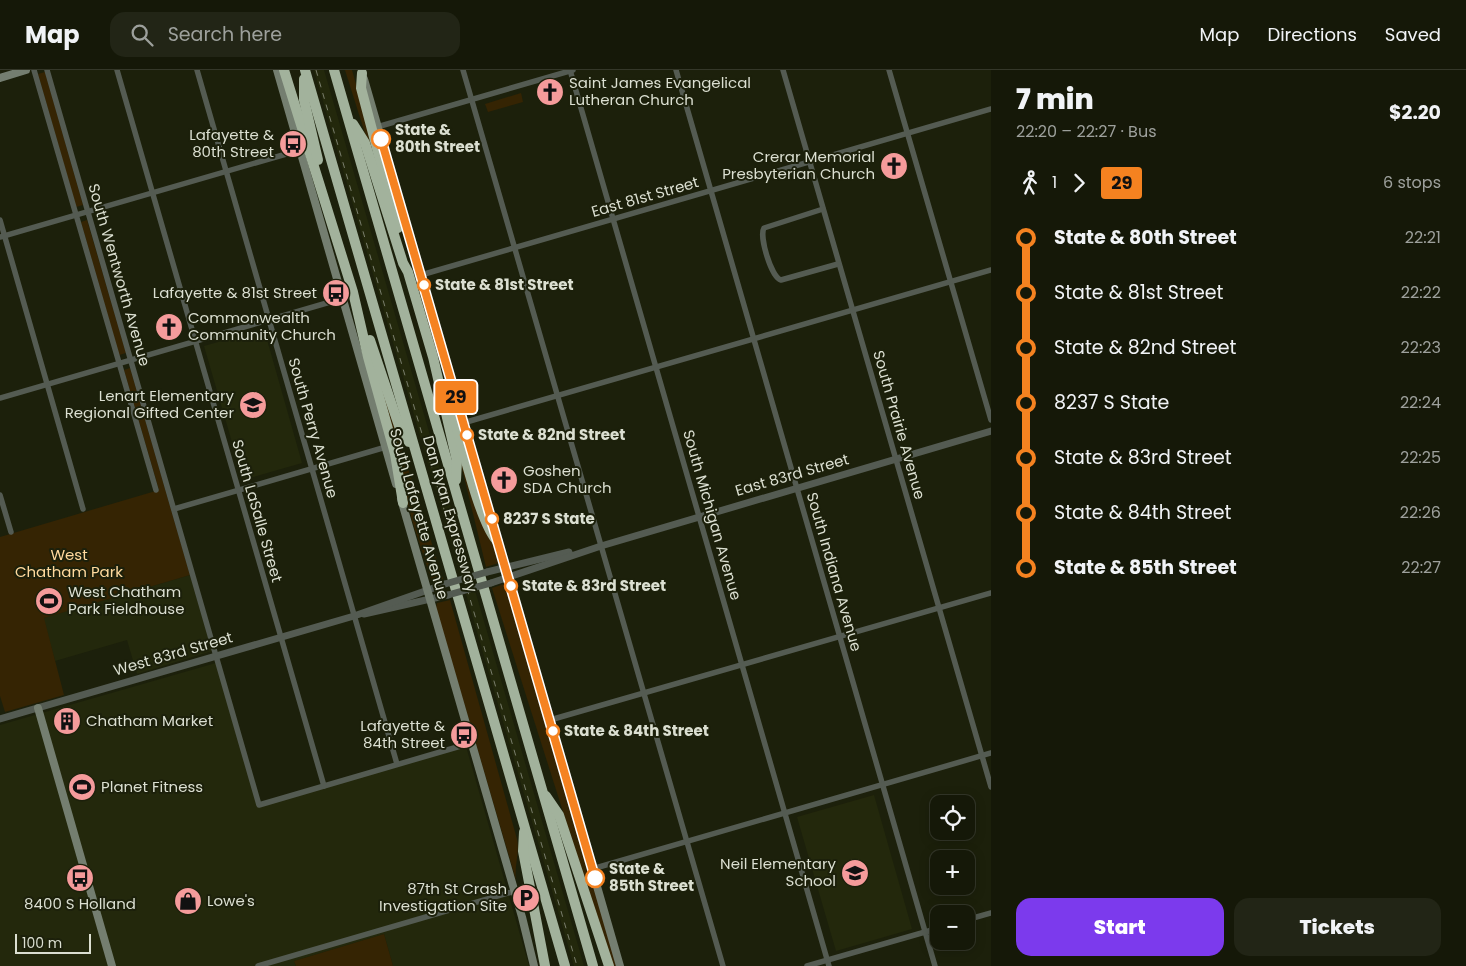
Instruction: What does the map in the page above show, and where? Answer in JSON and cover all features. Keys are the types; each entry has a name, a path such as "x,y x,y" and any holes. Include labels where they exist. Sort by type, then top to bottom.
{"highway":[{"path":"284,70 353,292 399,426 416,452"},
{"path":"304,70 304,100 329,210"},
{"name":"Dan Ryan Expressway","path":"304,70 565,966"},
{"name":"Dan Ryan Expressway","path":"334,70 593,966"},
{"path":"362,72 361,88 408,262 408,272"},
{"path":"347,115 365,142 403,263 408,272 433,357 457,461 456,488"},
{"path":"353,292 394,454 403,503"},
{"path":"433,357 453,411 482,513 492,536 498,542"},
{"path":"542,789 559,815 609,966"},
{"path":"525,826 523,851 545,966"}],"main road":[{"path":"0,78 26,70"},
{"name":"South Lafayette Avenue","path":"277,70 403,503 534,966"},
{"path":"362,72 620,966"},
{"path":"38,708 112,966"}],"street":[{"name":"South Wentworth Avenue","path":"34,70 156,490"},
{"name":"South Wentworth Avenue","path":"47,70 260,804 324,786"},
{"name":"South LaSalle Street","path":"117,70 324,786"},
{"name":"South Perry Avenue","path":"197,70 397,764"},
{"path":"463,70 723,966"},
{"path":"377,127 571,70"},
{"name":"South Michigan Avenue","path":"571,70 828,963"},
{"name":"South Indiana Avenue","path":"676,70 935,966"},
{"name":"South Prairie Avenue","path":"783,70 991,787"},
{"path":"889,70 991,420"},
{"name":"East 81st Street","path":"421,275 991,109"},
{"path":"2,237 300,150"},
{"path":"823,209 764,228 762,235 774,276 781,280 838,264"},
{"path":"0,220 2,237 48,384 83,509"},
{"path":"463,423 991,270"},
{"path":"0,398 344,298"},
{"name":"East 83rd Street","path":"508,577 601,546 991,431"},
{"path":"174,509 386,447"},
{"path":"0,494 11,532"},
{"name":"East 83rd Street","path":"505,566 601,546"},
{"name":"West 83rd Street","path":"354,616 426,589 505,566"},
{"name":"West 83rd Street","path":"0,719 354,616 430,600 508,577"},
{"path":"550,720 991,593"},
{"path":"324,786 471,743"},
{"path":"592,869 991,754"},
{"path":"258,966 514,891"},
{"path":"975,917 991,913"},
{"path":"807,966 828,963 930,931"}],"shaded area":[{"path":"314,70 324,70 584,966 574,966"},
{"name":"Lenart Elementary Regional Gifted Center","path":"264,329 302,463 243,480 204,346"},
{"path":"190,575 212,651 137,674 127,640 55,661 43,618"},
{"name":"Chatham Market","path":"216,663 257,804 465,743 529,966 393,966 384,934 294,961 296,966 0,966 0,725"},
{"name":"Neil Elementary School","path":"874,795 912,929 836,951 797,817"}],"green space":[{"path":"345,70 352,70 373,145 369,146"},
{"path":"45,72 83,205 76,207 38,74"},
{"path":"521,93 523,102 488,112 485,104"},
{"path":"87,220 126,353 119,355 81,222"},
{"path":"403,228 449,389 429,329"},
{"path":"371,351 443,579 432,582 412,520"},
{"name":"West Chatham Park","path":"130,368 190,575 44,618 64,695 5,712 0,696 0,537 159,490 124,370"},
{"path":"447,407 488,533 496,550 499,563 486,567"},
{"path":"506,585 617,966 612,966 492,588"},
{"path":"450,600 517,839 516,880 436,608 437,603"},
{"path":"384,934 393,966 296,966 294,961"}],"railway":[{"path":"316,70 577,966"}],"bus line":[{"name":"29","path":"381,139 595,878"}],"place":[{"name":"Saint James Evangelical Lutheran Church","path":"550,92"},
{"name":"State & 80th Street","path":"381,139"},
{"name":"Lafayette & 80th Street","path":"293,144"},
{"name":"Crerar Memorial Presbyterian Church","path":"894,166"},
{"name":"State & 81st Street","path":"424,285"},
{"name":"Lafayette & 81st Street","path":"336,293"},
{"name":"Commonwealth Community Church","path":"169,327"},
{"name":"Lenart Elementary Regional Gifted Center","path":"253,405"},
{"name":"State & 82nd Street","path":"467,435"},
{"name":"Goshen SDA Church","path":"504,480"},
{"name":"8237 S State","path":"492,519"},
{"name":"State & 83rd Street","path":"511,586"},
{"name":"West Chatham Park Fieldhouse","path":"49,601"},
{"name":"Chatham Market","path":"67,721"},
{"name":"State & 84th Street","path":"553,731"},
{"name":"Lafayette & 84th Street","path":"464,735"},
{"name":"Planet Fitness","path":"82,787"},
{"name":"Neil Elementary School","path":"855,873"},
{"name":"8400 S Holland","path":"80,878"},
{"name":"State & 85th Street","path":"595,878"},
{"name":"87th St Crash Investigation Site","path":"526,898"},
{"name":"Lowe's","path":"188,901"}]}
